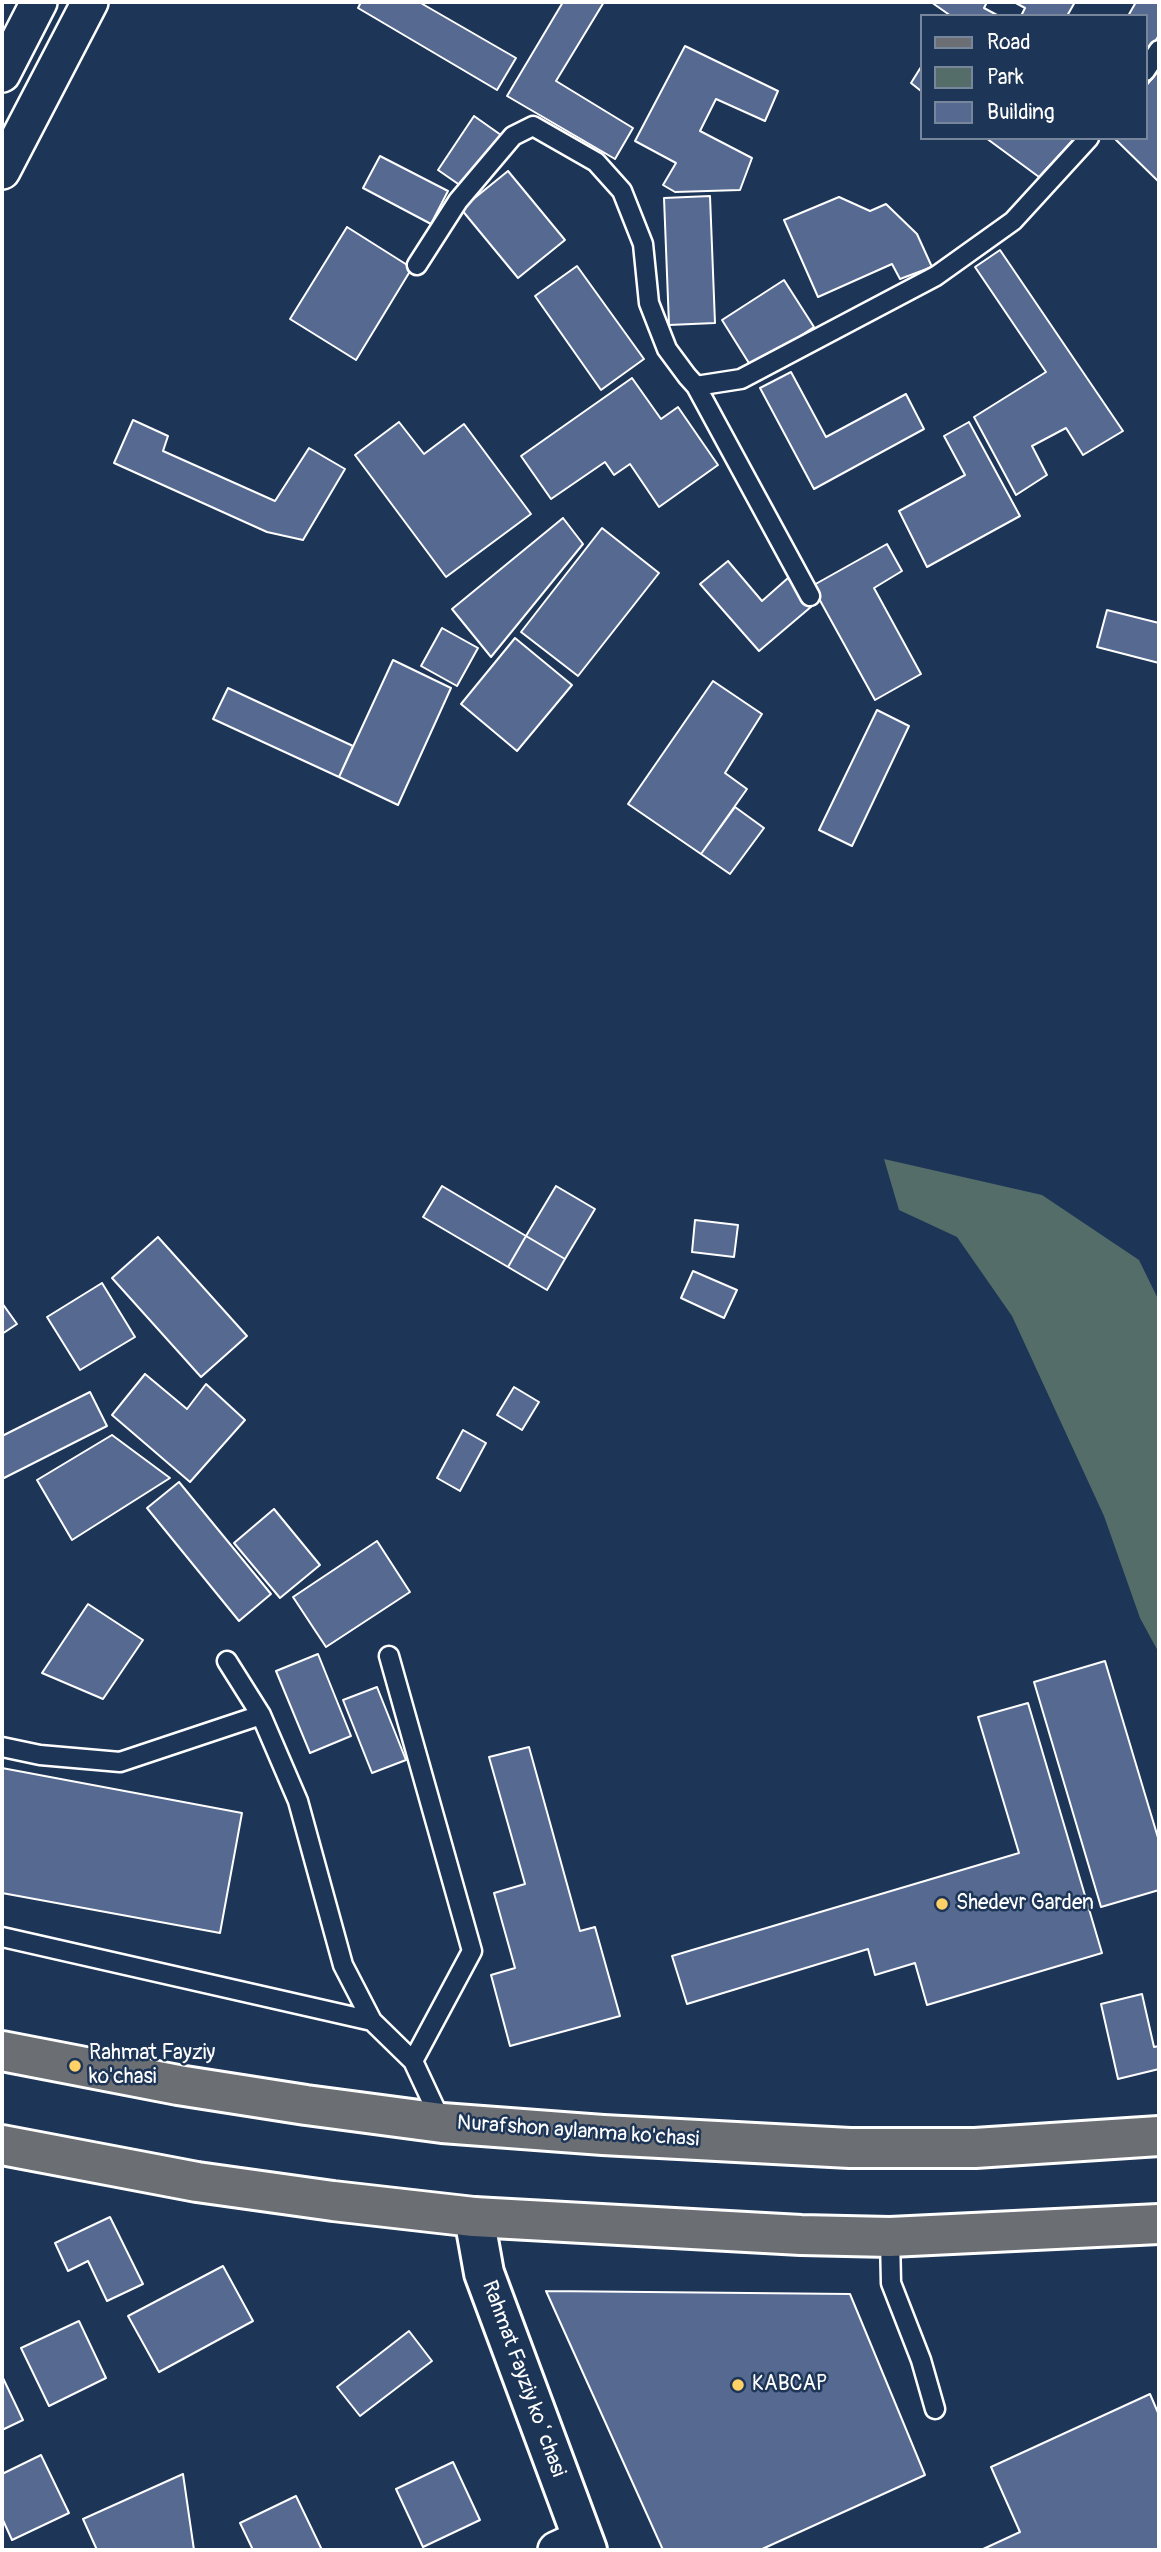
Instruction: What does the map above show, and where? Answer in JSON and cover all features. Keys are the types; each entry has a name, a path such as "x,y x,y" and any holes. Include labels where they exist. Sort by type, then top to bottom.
{"main road":[{"name":"Nurafshon aylanma ko'chasi","path":"2,2051 178,2085 442,2123 603,2135 850,2148 975,2148 1159,2136"},
{"path":"2,2145 197,2182 474,2217 890,2237 1159,2224"}],"street":[{"path":"2,74 40,2"},
{"path":"2,171 90,2"},
{"name":"Rahmat Fayziy koʻchasi","path":"474,2217 484,2273 575,2546"}],"lane":[{"path":"1147,68 1159,50"},
{"path":"417,264 458,201 513,136 533,126 596,162 622,191 643,244 649,303 667,349 696,386 810,596"},
{"path":"696,386 741,379 936,276 1013,221 1087,140"},
{"path":"389,1656 472,1951 413,2061"},
{"path":"227,1661 261,1715 298,1801 343,1965 372,2021 413,2061 442,2123"},
{"path":"2,1747 40,1755 120,1762 261,1715"},
{"path":"2,1937 372,2021"},
{"path":"890,2237 891,2283 921,2360 935,2409"}],"green space":[{"path":"884,1159 1042,1195 1139,1260 1159,1301 1159,1653 1140,1618 1104,1516 1012,1316 957,1237 899,1210"}],"building":[{"path":"361,2 419,2 516,58 497,90 358,8"},
{"path":"563,2 604,2 556,81 633,128 615,159 507,96"},
{"path":"931,2 987,2 984,8 995,14 948,14"},
{"path":"1014,2 1075,2 1068,14 1022,14 1025,8"},
{"path":"1136,2 1159,2 1159,35 1147,55 1147,14 1129,14"},
{"path":"685,46 778,91 765,121 716,99 700,131 752,158 740,190 675,192 663,185 676,163 635,141"},
{"path":"920,69 920,90 911,83"},
{"path":"1159,70 1159,182 1116,140 1147,140 1147,85"},
{"path":"474,116 501,135 464,188 438,170"},
{"path":"989,140 1073,140 1039,177"},
{"path":"380,156 448,191 431,224 363,188"},
{"path":"508,171 565,240 518,278 461,209"},
{"path":"710,196 715,323 669,325 664,198"},
{"path":"839,197 870,211 886,204 917,234 932,267 900,279 892,264 818,297 784,220"},
{"path":"347,227 412,268 356,360 290,319"},
{"path":"1000,250 1123,431 1083,455 1066,428 1032,446 1047,475 1016,495 974,417 1046,372 975,267"},
{"path":"577,266 644,359 601,390 535,296"},
{"path":"784,280 814,327 752,368 722,320"},
{"path":"791,372 826,437 906,394 924,429 814,489 760,388"},
{"path":"632,378 661,419 678,407 718,465 659,507 630,464 614,475 605,462 551,499 521,456"},
{"path":"133,420 168,436 163,451 275,501 309,448 345,469 303,540 267,532 114,463"},
{"path":"399,422 424,454 464,424 531,514 446,577 355,455"},
{"path":"969,422 1020,516 927,567 899,511 965,475 944,436"},
{"path":"563,518 583,544 491,657 452,609"},
{"path":"602,528 659,573 578,676 521,632"},
{"path":"887,544 902,571 874,588 921,674 875,700 812,586"},
{"path":"728,561 762,601 788,578 812,606 759,651 700,584"},
{"path":"1107,610 1159,623 1159,663 1097,647"},
{"path":"442,628 478,648 457,686 421,666"},
{"path":"515,638 572,685 517,751 461,704"},
{"path":"393,660 451,688 398,805 339,777"},
{"path":"713,681 762,714 725,773 747,789 701,854 628,804"},
{"path":"228,688 353,746 339,777 213,719"},
{"path":"877,710 909,726 852,846 819,830"},
{"path":"735,807 764,828 730,874 701,854"},
{"path":"442,1186 526,1236 508,1267 423,1217"},
{"path":"556,1186 595,1209 565,1259 526,1236"},
{"path":"695,1220 738,1225 734,1257 692,1252"},
{"path":"526,1236 565,1259 547,1290 508,1267"},
{"path":"158,1237 247,1336 201,1377 112,1278"},
{"path":"693,1271 737,1290 724,1318 681,1298"},
{"path":"102,1283 135,1337 80,1370 47,1317"},
{"path":"2,1303 17,1324 2,1334"},
{"path":"145,1374 187,1409 206,1384 245,1420 190,1482 112,1415"},
{"path":"514,1387 539,1402 522,1430 497,1415"},
{"path":"90,1392 107,1426 2,1479 2,1436"},
{"path":"463,1430 486,1443 460,1491 437,1478"},
{"path":"112,1435 170,1478 72,1540 37,1480"},
{"path":"179,1482 271,1594 239,1621 147,1508"},
{"path":"274,1509 320,1565 280,1598 234,1543"},
{"path":"377,1541 410,1592 326,1647 293,1597"},
{"path":"88,1604 143,1640 103,1699 42,1673"},
{"path":"318,1654 351,1736 310,1753 276,1671"},
{"path":"1105,1661 1159,1841 1159,1890 1101,1907 1034,1682"},
{"path":"377,1687 406,1760 372,1773 343,1700"},
{"path":"1028,1703 1102,1953 927,2005 915,1963 875,1975 868,1949 687,2004 672,1956 1019,1853 978,1717"},
{"path":"529,1747 580,1931 595,1927 620,2016 510,2046 491,1975 515,1968 494,1893 525,1884 489,1757"},
{"path":"2,1768 242,1813 220,1933 2,1893"},
{"path":"1142,1994 1154,2047 1159,2046 1159,2069 1118,2079 1101,2004"},
{"path":"110,2217 143,2284 107,2301 88,2261 68,2271 55,2243"},
{"path":"223,2266 253,2321 159,2372 128,2316"},
{"name":"КАВСАР","path":"546,2291 850,2294 925,2475 760,2550 663,2550"},
{"path":"79,2321 106,2378 49,2406 21,2348"},
{"path":"409,2331 432,2361 360,2416 337,2387"},
{"path":"2,2376 23,2420 2,2430"},
{"path":"1150,2394 1159,2415 1159,2550 981,2550 1020,2532 991,2467"},
{"path":"41,2455 69,2513 12,2540 2,2518 2,2474"},
{"path":"453,2462 480,2520 423,2547 396,2489"},
{"path":"183,2474 194,2550 97,2550 83,2519"},
{"path":"296,2496 322,2550 253,2550 240,2523"}],"place":[{"name":"Shedevr Garden","path":"942,1904"},
{"name":"Rahmat Fayziy ko'chasi","path":"75,2066"},
{"name":"КАВСАР","path":"738,2385"}]}
